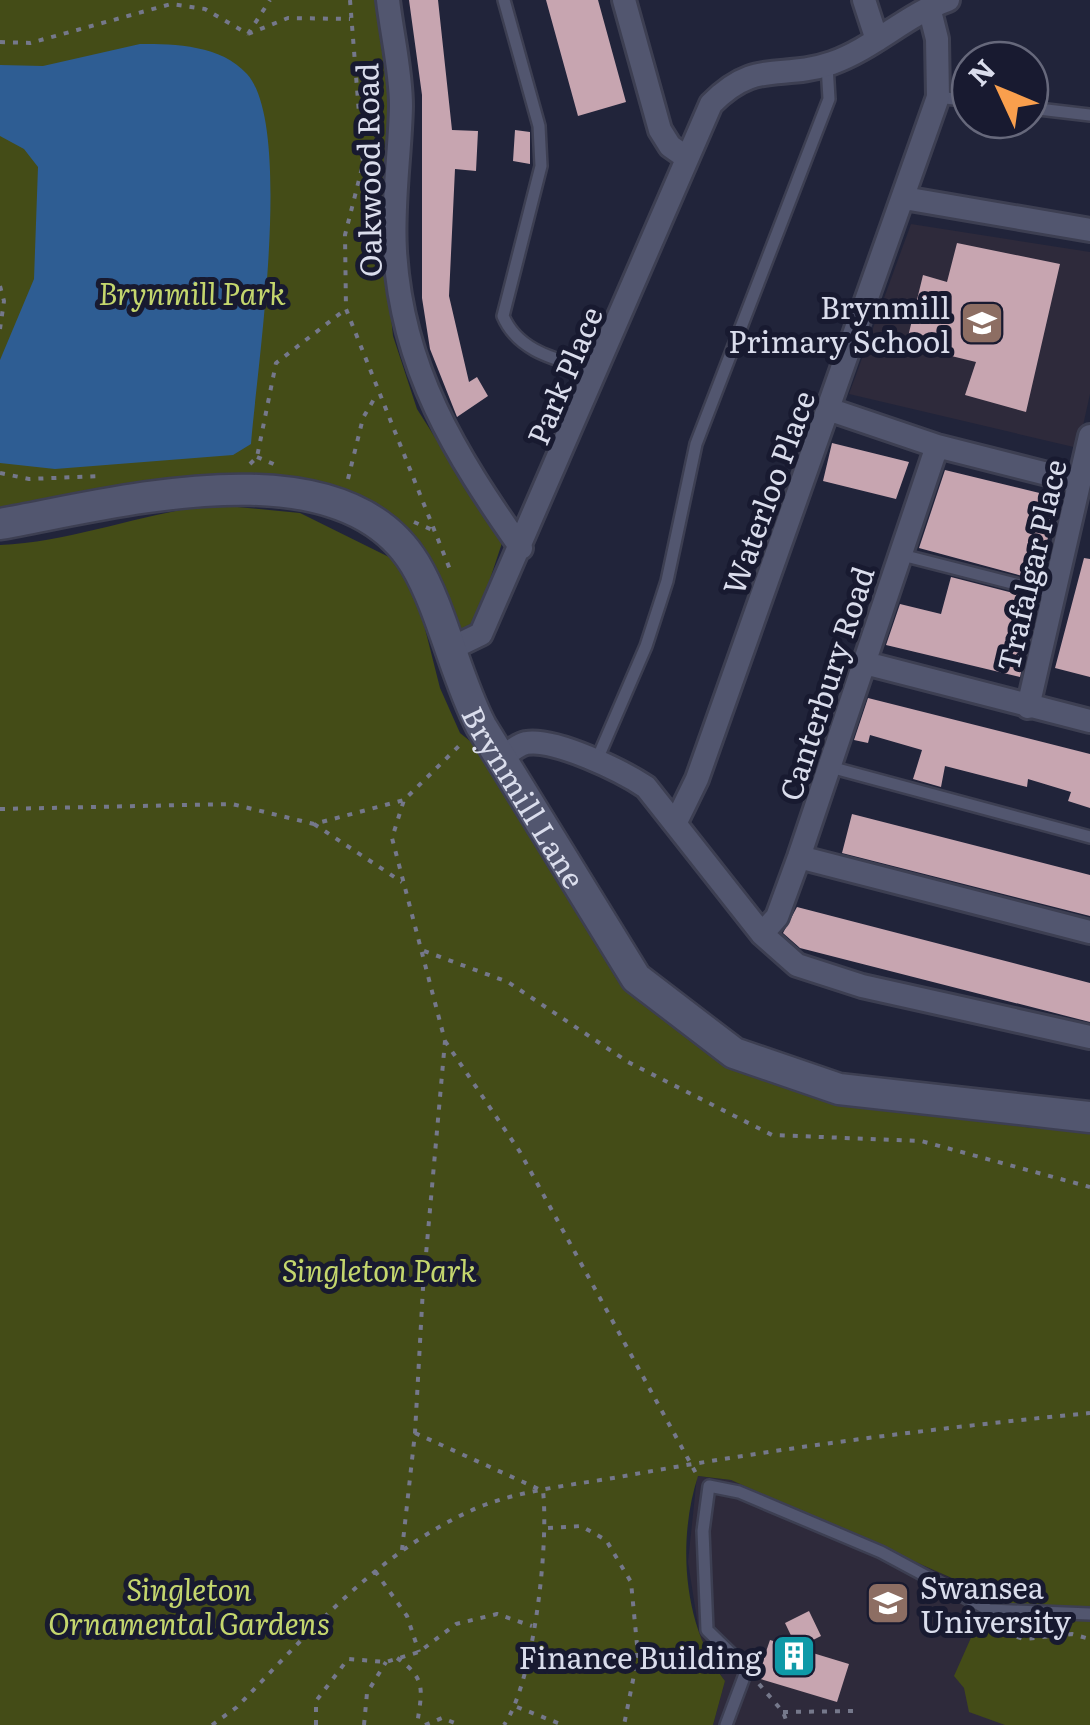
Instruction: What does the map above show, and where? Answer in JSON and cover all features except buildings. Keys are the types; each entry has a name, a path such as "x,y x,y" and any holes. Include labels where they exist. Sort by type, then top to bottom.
{"street":[{"name":"Oakwood Road","path":"388,0 401,101 394,249 405,324 428,400 468,473 520,548"},
{"path":"624,0 660,130 670,146 687,158"},
{"path":"864,0 877,40"},
{"path":"827,65 938,3"},
{"name":"Waterloo Place","path":"676,822 697,779 938,97 938,3"},
{"name":"Park Place","path":"448,650 481,634 712,104 746,75 827,65"},
{"path":"904,198 1090,230"},
{"path":"828,409 936,446 1079,482"},
{"name":"Trafalgar Place","path":"1028,707 1090,436"},
{"name":"Canterbury Road","path":"762,934 777,917 799,858 936,446"},
{"name":"Brynmill Lane","path":"0,524 227,486 320,497 376,524 414,563 448,650 499,760 636,978 734,1052 839,1089 1090,1117"},
{"path":"864,663 1090,722"},
{"path":"499,760 523,743 539,743 622,771 646,787 762,934 797,965 862,986 1090,1037"},
{"path":"799,858 1090,932"}],"lane":[{"path":"504,0 539,126 541,166 504,316 510,334 535,351 598,372"},
{"path":"596,762 646,646 667,581 696,444 830,99 827,65"},
{"path":"938,97 950,98"},
{"path":"1050,110 1090,115"},
{"path":"898,554 1052,593"},
{"path":"830,767 1090,837"},
{"path":"726,1725 746,1669 707,1630 703,1531 709,1486 739,1492 880,1552 989,1610 1090,1614"}],"path":[{"path":"248,34 270,0"},
{"path":"350,0 363,164 344,236 346,308 376,394 451,572"},
{"path":"0,42 30,43 172,4 204,10 248,34"},
{"path":"248,34 288,18 352,19"},
{"path":"0,286 4,301 0,328"},
{"path":"244,470 257,457 276,363 346,308"},
{"path":"345,492 363,418 376,394"},
{"path":"0,473 29,479 108,476"},
{"path":"402,1550 416,1432 423,1288 446,1041 392,838 404,800 481,726"},
{"path":"314,824 404,800"},
{"path":"0,809 232,804 314,824 403,883"},
{"path":"424,951 508,982 628,1062 772,1136 921,1141 1090,1187"},
{"path":"446,1041 520,1152 691,1464"},
{"path":"212,1725 237,1707 375,1571 402,1550 470,1511 543,1491 691,1464 900,1432 1090,1413"},
{"path":"416,1432 543,1491"},
{"path":"504,1725 517,1706 530,1661 547,1528 543,1491"},
{"path":"547,1528 582,1526 606,1540 630,1582 638,1655 624,1725"},
{"path":"375,1571 407,1616 419,1652"},
{"path":"316,1725 316,1700 348,1659 386,1662 419,1652 456,1624 497,1614 532,1626"},
{"path":"979,1624 1024,1639 1072,1634 1090,1640"},
{"path":"530,1661 638,1655"},
{"path":"396,1658 417,1672 422,1692 417,1725"},
{"path":"364,1725 366,1693 386,1662"},
{"path":"746,1669 783,1712 788,1725"},
{"path":"517,1706 563,1725"},
{"path":"783,1712 856,1711"},
{"path":"425,1725 442,1718 460,1725"}],"shaded area":[{"name":"Brynmill Primary School","path":"911,224 1090,252 1090,394 1078,448 849,394"},
{"name":"Swansea University","path":"697,1476 731,1480 920,1562 978,1593 1021,1598 1090,1725 713,1725 725,1681 701,1645 688,1562"}],"green space":[{"name":"Brynmill Park","path":"0,0 375,0 389,103 383,239 393,336 417,409 502,543 478,615 448,650 414,563 320,497 0,523"},
{"name":"Singleton Park","path":"216,505 300,513 395,560 415,589 440,688 460,733 475,745 538,828 559,878 591,935 633,987 677,1027 960,1114 1025,1127 1090,1133 1090,1725 1005,1725 969,1712 964,1688 954,1676 990,1595 731,1480 698,1476 691,1501 686,1555 692,1610 711,1659 725,1681 713,1725 0,1725 0,545 55,538"}],"water":[{"path":"140,44 183,46 224,57 247,74 261,102 271,194 265,308 251,444 233,455 55,469 0,463 0,360 34,279 38,167 24,149 0,136 0,65 43,66"}],"place":[{"name":"Brynmill Primary School","path":"982,323"},
{"name":"Swansea University","path":"888,1603"},
{"name":"Finance Building","path":"794,1656"}],"park label":[{"name":"Singleton Ornamental Gardens","path":"189,1605"}]}
